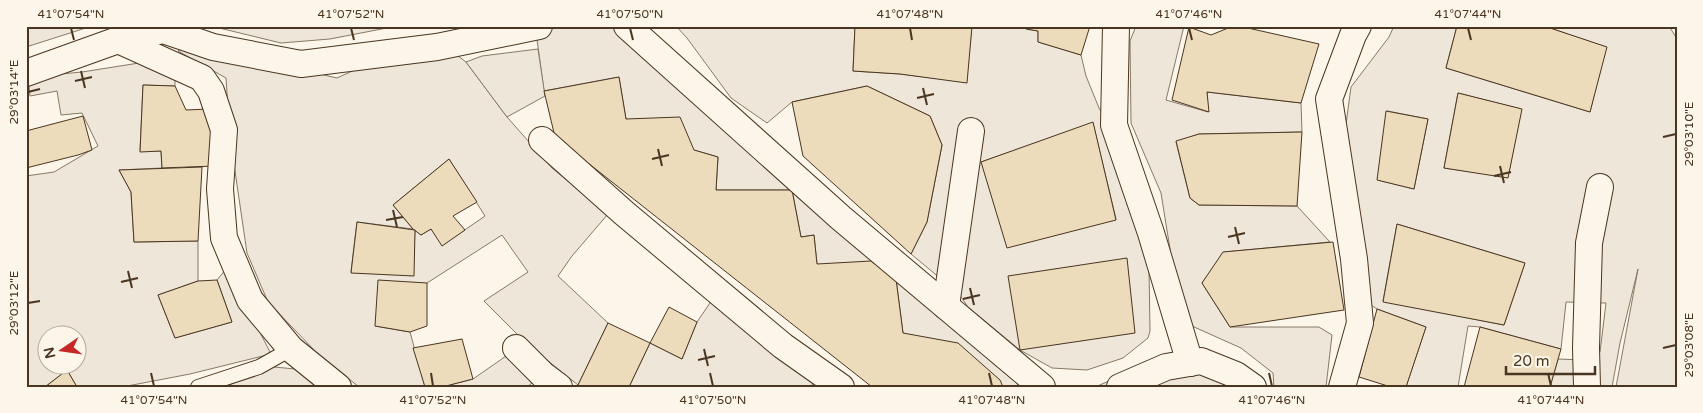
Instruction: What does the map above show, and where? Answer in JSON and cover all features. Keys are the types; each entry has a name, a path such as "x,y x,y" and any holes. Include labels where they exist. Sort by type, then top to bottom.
{"street":[{"path":"26,73 118,40 163,30 213,47 301,64 437,46 539,26"},
{"path":"627,26 841,218 1042,387"},
{"path":"1116,26 1114,125 1151,233 1190,363"},
{"path":"1342,387 1360,323 1354,259 1329,99 1358,26"},
{"path":"118,40 202,78 211,91 224,130 220,189 224,238 250,300 291,349 338,387"},
{"path":"946,306 971,131"},
{"path":"542,140 624,213 783,346 842,387"},
{"path":"1587,387 1589,243 1600,187"},
{"path":"516,348 543,375 559,387"},
{"path":"1120,387 1166,366 1201,361 1236,375 1253,387"}],"lane":[{"path":"198,387 259,367 291,349"}],"shaded area":[{"path":"26,26 92,26 26,47"},
{"path":"211,26 397,26 330,39 281,43"},
{"path":"544,26 624,26 1039,387 1003,387 903,333 896,279 817,264 814,235 801,237 792,190 716,190 718,157 694,150 626,119 619,77 544,91 536,32"},
{"path":"676,26 855,26 853,71 900,74 966,82 972,26 1026,26 1026,29 1038,31 1038,42 1081,55 1086,76 1099,108 1134,170 1149,269 1150,331 1148,338 1123,358 1087,370 1052,368 1020,350 968,307 959,294 911,254 927,222 942,145 930,116 867,86 792,102 767,123 731,98","holes":["1093,123 1116,219 981,162"]},
{"path":"1136,26 1184,26 1166,100 1208,112 1207,92 1301,103 1302,132 1199,134 1176,142 1190,198 1199,205 1297,206 1330,242 1224,252 1202,283 1230,327 1319,327 1332,335 1326,387 1274,387 1273,373 1241,348 1183,322 1174,307 1170,249 1161,193 1131,123 1130,41"},
{"path":"1394,26 1457,26 1446,68 1590,112 1606,47 1544,26 1669,26 1677,39 1677,387 1616,387 1638,269 1620,343 1612,387 1550,387 1558,359 1583,360 1600,352 1606,303 1566,302 1561,349 1480,327 1468,326 1458,387 1406,387 1426,327 1371,305 1335,156 1346,124 1351,87 1389,37","holes":["1458,93 1521,109 1508,177 1444,168","1387,111 1428,119 1414,189 1378,180","1397,224 1525,263 1504,325 1383,301"]},
{"path":"431,35 466,62 507,117 552,168 608,214 572,256 558,276 608,323 578,385 527,344 484,301 528,272 502,235 427,283 375,326 410,332 425,387 359,387 317,353 268,302 247,253 230,137 226,78 178,51 190,44 337,78","holes":["449,159 485,216 443,245 431,229 421,235 415,230 413,275 351,272 357,222 413,229 393,205"]},
{"path":"538,49 545,96 507,117 466,62 482,56"},
{"path":"139,63 175,77 175,86 143,85 140,151 161,151 162,168 119,170 131,192 134,242 198,241 198,281 158,295 175,338 232,322 217,280 227,268 271,354 190,374 122,387 77,387 71,376 88,376 88,326 38,326 38,376 59,376 45,387 26,387 26,292 29,290 26,284 26,176 54,172 98,146 82,113 61,115 57,91 30,96 28,77 82,72"},
{"path":"712,300 818,378 810,387 629,387 650,343 682,359 697,322"},
{"path":"509,354 537,379 527,387 442,387 473,379"},
{"path":"1158,360 1245,387 1095,387"},
{"path":"274,367 306,370 331,387 224,387"}],"building":[{"path":"855,26 972,26 967,83 900,74 853,71"},
{"path":"1026,26 1090,26 1081,55 1038,42 1038,31 1026,29"},
{"path":"1233,26 1319,44 1301,103 1207,92 1209,112 1172,100 1189,27 1211,35"},
{"path":"1457,26 1544,26 1607,47 1590,112 1446,68"},
{"path":"619,77 626,119 680,117 694,150 718,157 716,190 792,190 801,237 814,235 817,264 871,261 896,279 903,333 958,343 1000,380 1003,387 872,387 555,137 544,91"},
{"path":"143,85 175,86 186,110 209,109 215,166 162,168 161,151 140,152"},
{"path":"867,86 930,116 942,145 927,222 911,254 803,156 792,102"},
{"path":"1458,93 1522,109 1508,178 1444,168"},
{"path":"1386,111 1428,119 1414,189 1377,180"},
{"path":"83,116 92,150 26,168 26,131"},
{"path":"1093,122 1116,220 1007,248 981,162"},
{"path":"1302,132 1297,206 1199,205 1190,198 1176,141 1199,134"},
{"path":"449,159 477,202 453,216 465,230 442,246 431,229 421,235 413,229 393,205"},
{"path":"202,167 198,241 134,242 131,192 119,170"},
{"path":"357,222 415,230 414,276 351,273"},
{"path":"1397,224 1525,263 1504,325 1383,302"},
{"path":"1333,242 1344,310 1230,327 1202,283 1223,252"},
{"path":"1127,258 1135,333 1020,350 1008,276"},
{"path":"217,280 232,322 175,338 158,295 198,281"},
{"path":"378,280 427,283 427,326 410,332 375,326"},
{"path":"669,307 697,322 682,359 650,343"},
{"path":"1377,309 1426,327 1406,387 1391,387 1359,377"},
{"path":"608,323 650,343 629,387 581,387 578,385"},
{"path":"1480,327 1561,349 1550,387 1464,387"},
{"path":"462,339 473,379 442,387 425,387 413,348"},
{"path":"59,376 71,376 77,387 45,387"}]}
